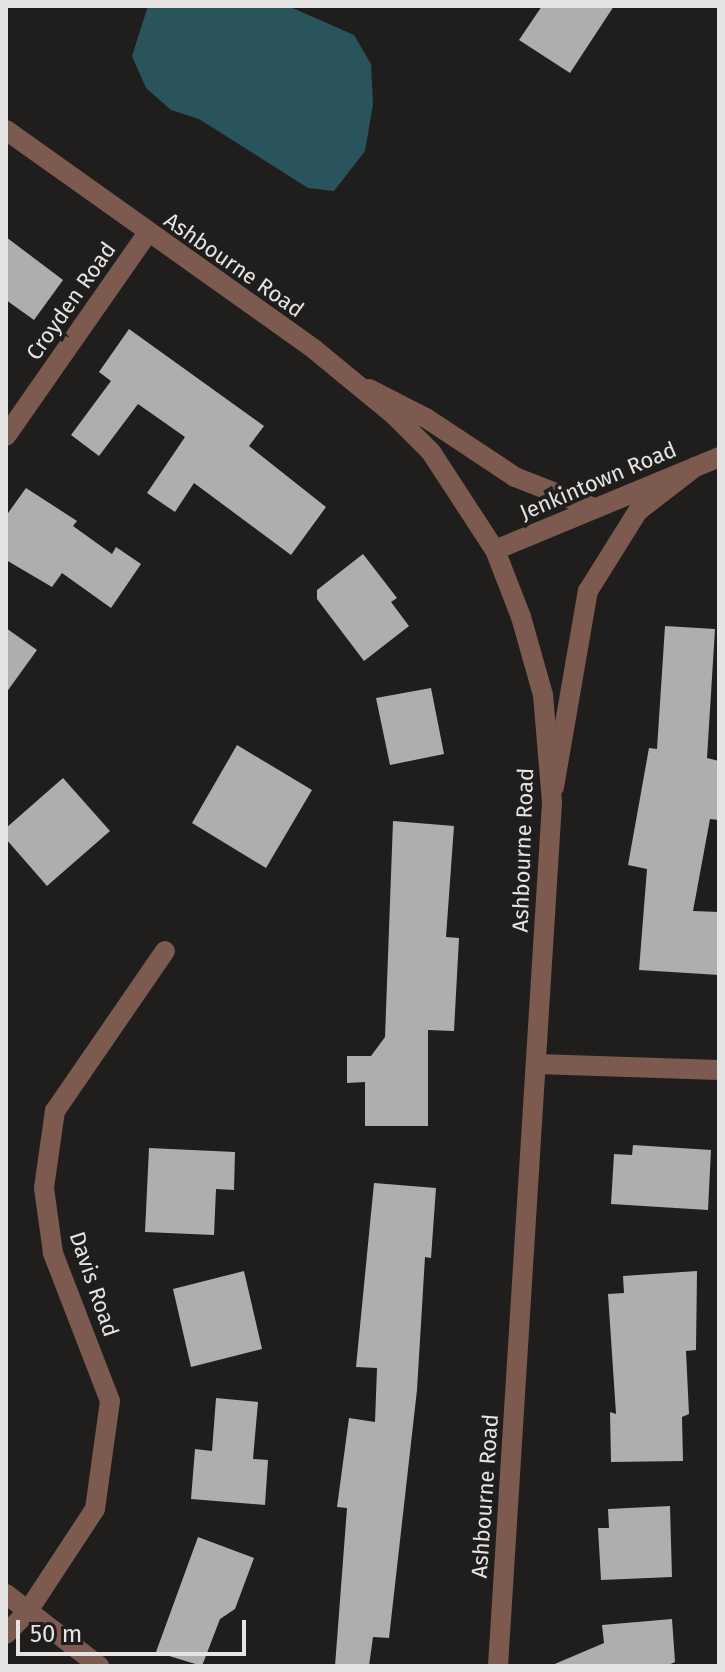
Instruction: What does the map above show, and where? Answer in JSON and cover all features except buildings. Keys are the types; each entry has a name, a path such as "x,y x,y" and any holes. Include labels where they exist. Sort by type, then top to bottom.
{"street":[{"name":"Ashbourne Road","path":"6,130 357,383 431,452 495,550 543,695 552,803 498,1666"},
{"name":"Croyden Road","path":"6,436 147,234"},
{"path":"357,383 426,418 515,477 594,508"},
{"name":"Jenkintown Road","path":"495,550 719,457"},
{"path":"552,803 588,591 638,511 695,467"},
{"name":"Davis Road","path":"6,1634 28,1611 95,1509 110,1401 53,1253 44,1188 55,1111 165,951"},
{"path":"537,1064 719,1070"},
{"path":"6,1594 99,1666"}],"water":[{"path":"148,6 288,6 354,35 371,64 373,104 365,151 334,191 308,188 199,119 171,110 146,88 132,56"}]}
